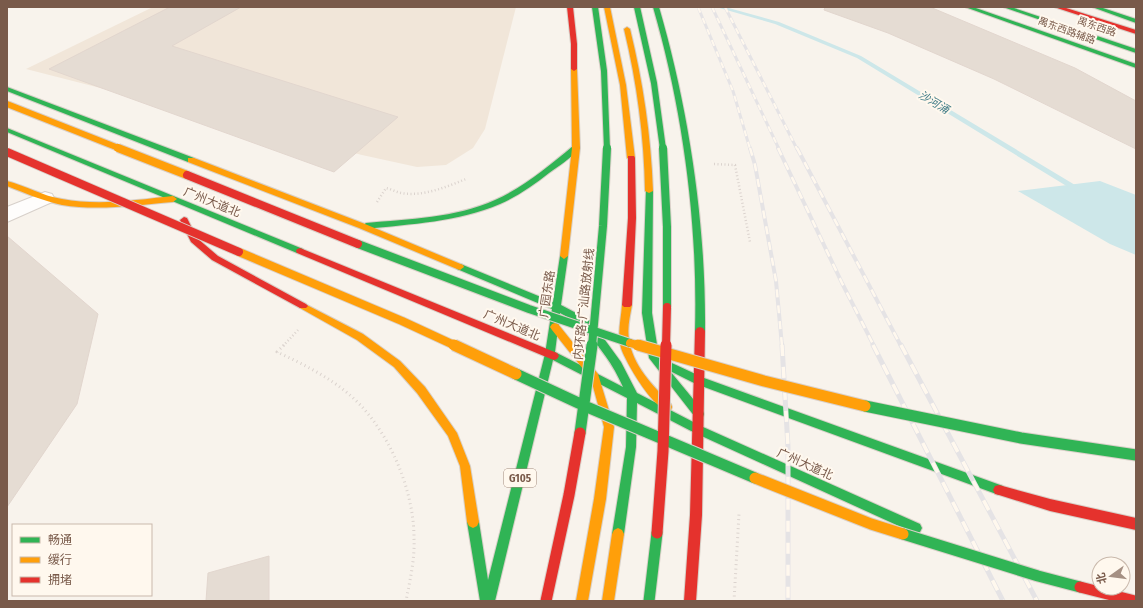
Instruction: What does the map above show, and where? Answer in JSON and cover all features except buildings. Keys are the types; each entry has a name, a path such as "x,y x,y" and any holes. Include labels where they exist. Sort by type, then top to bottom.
{"main road":[{"name":"广园东路","path":"487,601 550,354 555,327 567,238 576,148 574,44 570,7"},
{"name":"内环路-广汕路放射线","path":"546,601 573,473 587,393 598,300 608,175 609,130 604,64 595,7"},
{"path":"607,7 617,48 628,112 632,176 630,266 624,343 639,372 653,394 680,421"},
{"path":"637,7 649,53 660,110 669,257 666,389 660,483 649,601"},
{"path":"656,7 676,81 682,115 691,177 701,306 696,515 690,601"},
{"name":"禺东西路辅路","path":"968,7 1136,66"},
{"name":"禺东西路","path":"1006,7 1136,50"},
{"name":"禺东西路","path":"1058,7 1136,32"},
{"path":"1090,17 1097,8 1136,21"},
{"path":"625,22 636,61 642,98 648,162 647,313 654,358 699,414"},
{"path":"1078,45 1089,34"},
{"path":"7,89 362,226 557,307 700,381 985,486 1050,505 1136,524"},
{"name":"广州大道北","path":"7,104 272,211 518,305 709,368 798,391 946,424 1136,455"},
{"name":"广州大道北","path":"7,130 173,200 415,297 550,354 632,394 699,430 977,556 1073,595"},
{"path":"362,226 430,219 461,214 498,202 543,176 576,148"},
{"path":"7,152 118,201 402,321 588,407 806,499 871,524 1038,576 1135,601"},
{"path":"7,183 45,198 64,202 98,204 173,200 194,240 215,258 360,337 397,364 421,390 452,432 465,466 487,601"},
{"path":"579,319 602,343 618,365 632,394 631,447 608,601"},
{"path":"555,327 595,377 609,427 600,499 582,601"}],"street":[{"path":"7,215 45,198"}],"path":[{"path":"735,165 750,242"},
{"path":"386,188 402,193 414,193 433,190 466,179"},
{"path":"314,313 277,352 332,382 365,409 381,430 395,460 408,496 414,529 413,566 406,601"},
{"path":"734,601 739,514"}],"shaded area":[{"path":"153,7 516,7 485,129 473,148 446,165 417,167 362,155 26,69"}],"water":[{"path":"1100,181 1136,195 1136,255 1110,244 1018,191"}],"waterway":[{"name":"沙河涌","path":"719,7 777,23 859,57 1081,191"}],"railway":[{"path":"698,7 733,91 750,149"},
{"path":"712,7 779,149"},
{"path":"725,7 797,149"},
{"path":"750,148 755,165 776,281 782,346"},
{"path":"778,148 842,283 874,346"},
{"path":"797,148 901,346"},
{"path":"782,345 788,447 788,601"},
{"path":"873,345 1003,601"},
{"path":"901,345 1037,601"}],"traffic: fast":[{"path":"580,433 590,368 597,302 607,163 604,71 595,7"},
{"path":"637,7 654,83 663,147 667,227 667,307"},
{"path":"656,7 672,65 688,154 697,243 700,331"},
{"path":"968,7 1136,66"},
{"path":"1006,7 1136,51"},
{"path":"1095,7 1136,21"},
{"path":"7,89 191,160"},
{"path":"7,130 300,251"},
{"path":"366,226 434,219 467,213 483,208 519,191 576,148"},
{"path":"649,191 647,313 654,358 699,414"},
{"path":"358,244 529,309 630,343"},
{"path":"489,601 550,354 564,256"},
{"path":"460,267 557,307 592,326"},
{"path":"586,326 602,343 618,365 632,394 631,447 618,534"},
{"path":"554,356 699,430 916,528"},
{"path":"660,361 700,381 999,490"},
{"path":"516,374 587,407 755,478"},
{"path":"865,406 1021,438 1136,455"},
{"path":"473,522 485,599"},
{"path":"649,601 657,533"},
{"path":"903,534 1038,576 1080,587"}],"traffic: slow":[{"path":"607,7 623,85 631,158"},
{"path":"627,29 643,109 649,191"},
{"path":"564,256 576,148 574,69"},
{"path":"7,104 187,175"},
{"path":"191,160 362,226 460,267"},
{"path":"7,183 34,194 62,202 76,204 104,205 173,199"},
{"path":"239,252 402,321 516,374"},
{"path":"627,305 624,339 629,358 640,376 667,407"},
{"path":"303,306 360,337 397,364 421,390 452,433 465,466 473,522"},
{"path":"555,327 595,377 609,427 600,499 582,601"},
{"path":"630,343 764,381 865,406"},
{"path":"755,478 871,524 903,534"},
{"path":"608,601 618,534"}],"traffic: jam":[{"path":"570,7 574,44 574,69"},
{"path":"1057,7 1136,32"},
{"path":"7,152 239,252"},
{"path":"627,305 632,218 631,158"},
{"path":"187,175 358,244"},
{"path":"184,220 194,240 215,258 303,306"},
{"path":"300,251 554,356"},
{"path":"657,533 663,451 667,307"},
{"path":"690,601 696,515 700,331"},
{"path":"546,601 569,495 580,433"},
{"path":"999,490 1050,505 1136,524"},
{"path":"1080,587 1135,601"}]}
